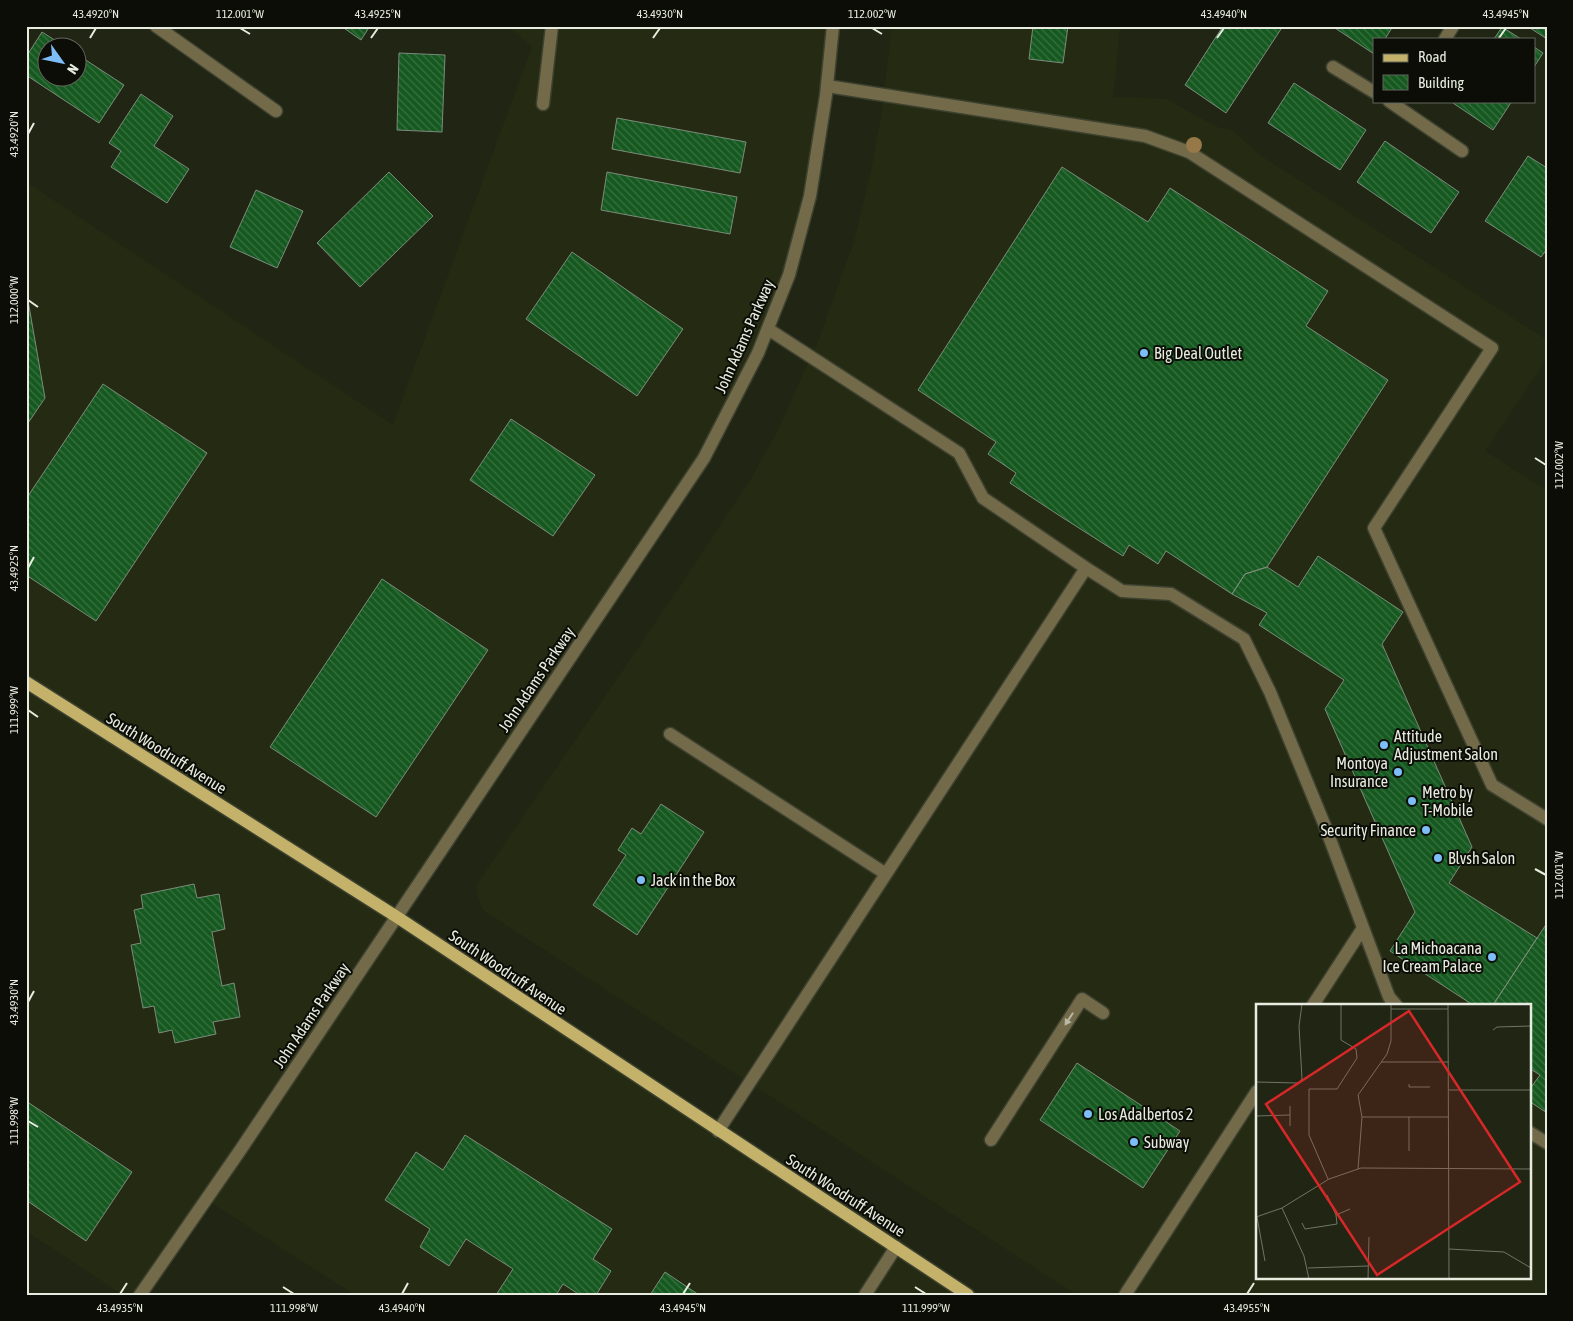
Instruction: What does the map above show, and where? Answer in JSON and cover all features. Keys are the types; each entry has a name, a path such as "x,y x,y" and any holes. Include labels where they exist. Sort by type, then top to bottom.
{"main road":[{"name":"South Woodruff Avenue","path":"26,682 397,917 968,1295"}],"street":[{"path":"156,26 276,111"},
{"path":"543,104 552,26"},
{"name":"John Adams Parkway","path":"140,1295 239,1152 704,458 758,353 789,275 810,196 834,26"},
{"path":"1446,38 1453,26"},
{"path":"1333,66 1373,91"},
{"path":"827,86 1144,136 1189,152 1492,348 1374,528 1492,785 1547,819"},
{"path":"1403,105 1462,151"},
{"path":"768,329 959,453 983,498 1086,568 1122,591 1171,594 1244,639 1285,728 1325,826 1389,997 1395,1004"},
{"path":"718,1131 1086,568"},
{"path":"670,734 886,874"},
{"path":"1314,1004 1363,928"},
{"path":"991,1140 1082,999 1103,1013"},
{"path":"1125,1295 1256,1093"},
{"path":"1530,1133 1547,1143"},
{"path":"865,1295 896,1247"}],"shaded area":[{"path":"508,26 833,26 810,196 789,275 704,458 397,917 968,1295 355,1295 207,1200 140,1295 123,1295 26,1231 26,182 393,425 532,47"},
{"path":"892,26 1120,26 1113,97 1166,99 1217,127 1232,130 1260,155 1547,340 1547,358 1485,451 1547,491 1547,1295 1077,1295 483,910 476,886 685,579 751,479 778,430 819,339 854,242 871,171 881,118"}],"building":[{"path":"341,26 370,26 361,40"},
{"path":"1033,26 1068,26 1063,63 1029,59"},
{"path":"1223,26 1283,26 1226,113 1185,85"},
{"path":"1336,26 1393,26 1386,38 1373,38 1373,53 1335,28"},
{"path":"1527,26 1547,26 1547,39"},
{"path":"1502,27 1519,38 1495,38"},
{"path":"42,32 51,38 38,38"},
{"path":"38,38 38,83 26,75 26,57"},
{"path":"1536,48 1543,53 1536,64"},
{"path":"399,53 445,55 442,132 397,130"},
{"path":"88,62 124,85 99,123 46,88 88,88"},
{"path":"1294,83 1366,130 1340,170 1268,123"},
{"path":"141,94 173,116 154,146 189,169 167,203 111,167 121,151 109,143"},
{"path":"1454,102 1511,102 1493,130"},
{"path":"617,118 746,142 740,173 612,149"},
{"path":"1385,141 1459,192 1431,233 1357,182"},
{"path":"1528,156 1547,168 1547,249 1541,257 1485,221"},
{"name":"Big Deal Outlet","path":"1062,167 1148,222 1170,188 1328,291 1306,326 1388,380 1267,567 1245,574 1232,594 1166,551 1158,564 1129,545 1123,556 1057,514 1010,483 1016,473 988,454 996,442 918,390"},
{"path":"389,172 433,216 360,287 317,243"},
{"path":"607,172 737,197 730,234 601,210"},
{"path":"256,190 303,211 277,268 230,247"},
{"path":"572,252 683,329 637,396 526,319"},
{"path":"26,289 45,398 26,426"},
{"path":"103,384 207,453 96,621 26,575 26,499"},
{"path":"511,419 595,475 553,536 470,480"},
{"path":"1318,556 1403,612 1382,644 1472,847 1449,883 1537,938 1494,1004 1471,1004 1390,951 1415,912 1325,709 1344,680 1259,625 1267,613 1232,594 1245,574 1267,567 1298,587"},
{"path":"382,579 488,650 376,817 270,747"},
{"name":"Jack in the Box","path":"661,804 704,832 637,935 593,905 626,855 618,850 632,828 641,834"},
{"path":"194,884 197,898 219,894 225,929 212,932 222,986 234,983 240,1017 213,1022 216,1034 175,1043 172,1030 159,1033 154,1006 143,1008 131,945 141,943 134,910 143,908 141,895"},
{"path":"1547,923 1547,1113 1530,1102 1530,1089 1540,1075 1530,1069 1530,1004 1494,1004"},
{"path":"1077,1063 1180,1131 1143,1188 1040,1120"},
{"path":"26,1101 132,1172 86,1241 26,1200"},
{"path":"465,1135 612,1229 593,1259 611,1271 596,1295 580,1295 563,1284 556,1295 496,1295 513,1269 466,1239 449,1266 420,1247 430,1229 385,1200 416,1152 443,1170"},
{"path":"665,1272 699,1295 650,1295"}],"place":[{"name":"Big Deal Outlet","path":"1144,353"},
{"name":"Attitude Adjustment Salon","path":"1384,745"},
{"name":"Montoya Insurance","path":"1398,772"},
{"name":"Metro by T-Mobile","path":"1412,801"},
{"name":"Security Finance","path":"1426,830"},
{"name":"Blvsh Salon","path":"1438,858"},
{"name":"Jack in the Box","path":"641,880"},
{"name":"La Michoacana Ice Cream Palace","path":"1492,957"},
{"name":"Los Adalbertos 2","path":"1088,1114"},
{"name":"Subway","path":"1134,1142"}]}
